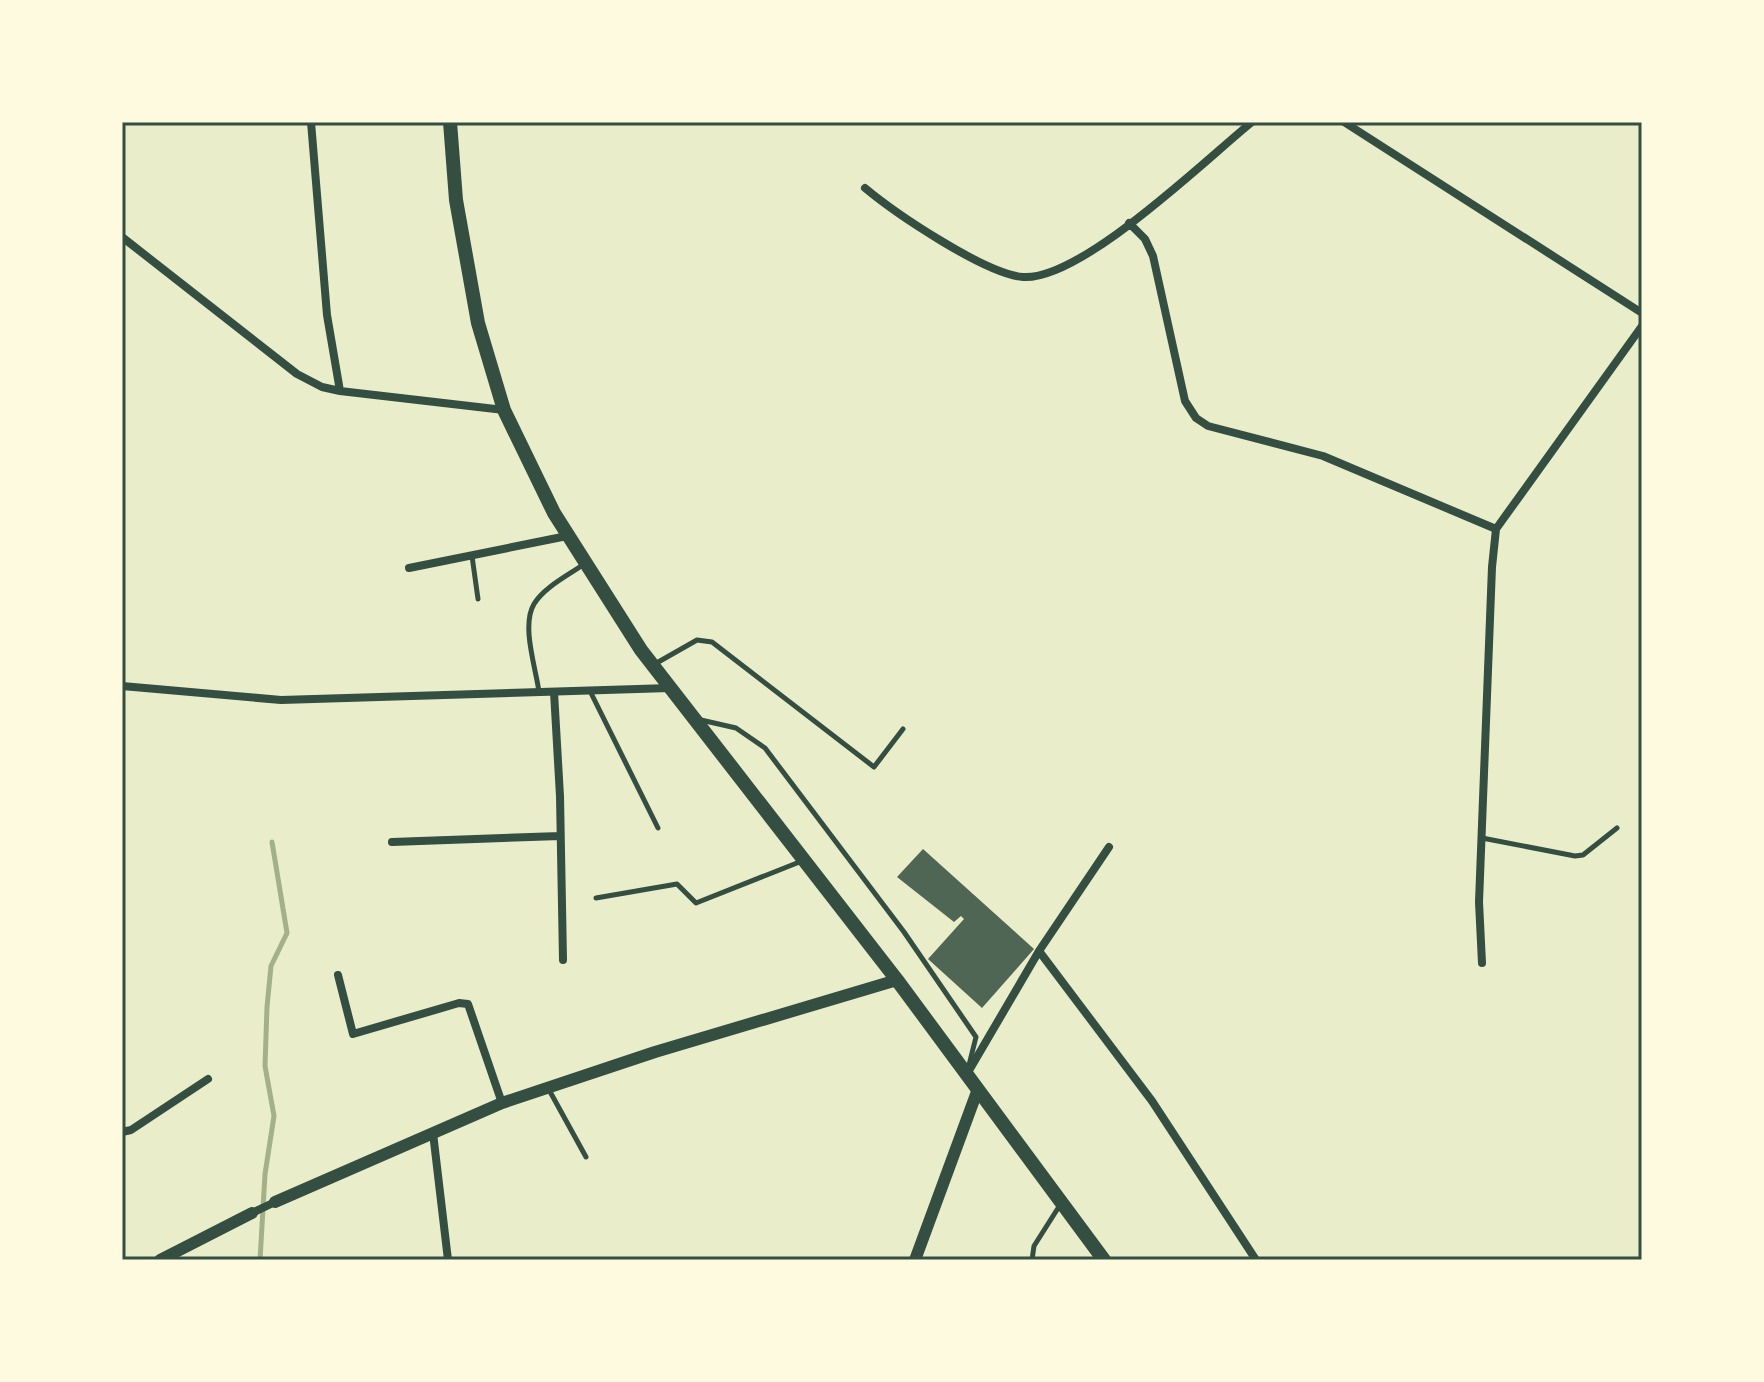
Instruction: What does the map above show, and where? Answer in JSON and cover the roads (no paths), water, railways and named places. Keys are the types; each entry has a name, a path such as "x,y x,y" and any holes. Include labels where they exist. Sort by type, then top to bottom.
{"main road":[{"path":"450,122 456,200 478,323 504,410 567,536 652,665 897,980 1104,1260"}],"street":[{"path":"311,122 327,315 340,391"},
{"path":"865,188 892,210 987,264 1026,277 1073,264 1129,223 1252,122"},
{"path":"1344,122 1642,313"},
{"path":"1129,223 1145,239 1153,256 1185,401 1196,418 1220,430 1323,456 1496,529"},
{"path":"122,237 297,374 322,387 504,410"},
{"path":"1482,963 1482,838 1496,529 1642,326"},
{"path":"409,568 567,536"},
{"path":"122,686 281,700 670,688"},
{"path":"554,692 563,960"},
{"path":"392,842 560,836"},
{"path":"967,1074 1039,951 1109,847"},
{"path":"1039,951 1152,1101 1256,1260"},
{"path":"338,975 353,1034 459,1003 468,1004 502,1103"},
{"path":"160,1260 275,1202 502,1103 897,980"},
{"path":"122,1132 131,1130 208,1079"},
{"path":"915,1260 978,1089"},
{"path":"433,1133 448,1260"}],"lane":[{"path":"472,555 478,599"},
{"path":"539,693 530,630 531,611 540,597 584,564"},
{"path":"652,665 697,640 712,642 874,767 903,729"},
{"path":"590,691 658,828"},
{"path":"692,717 736,728 765,748 904,932 976,1037 967,1074"},
{"path":"1482,838 1575,856 1583,855 1617,828"},
{"path":"596,898 677,884 696,903 803,860"},
{"path":"547,1087 586,1157"},
{"path":"1032,1260 1034,1246 1062,1203"}],"waterway":[{"path":"260,1260 265,1174 274,1116 265,1066 267,1007 271,966 287,933 272,842"}]}
